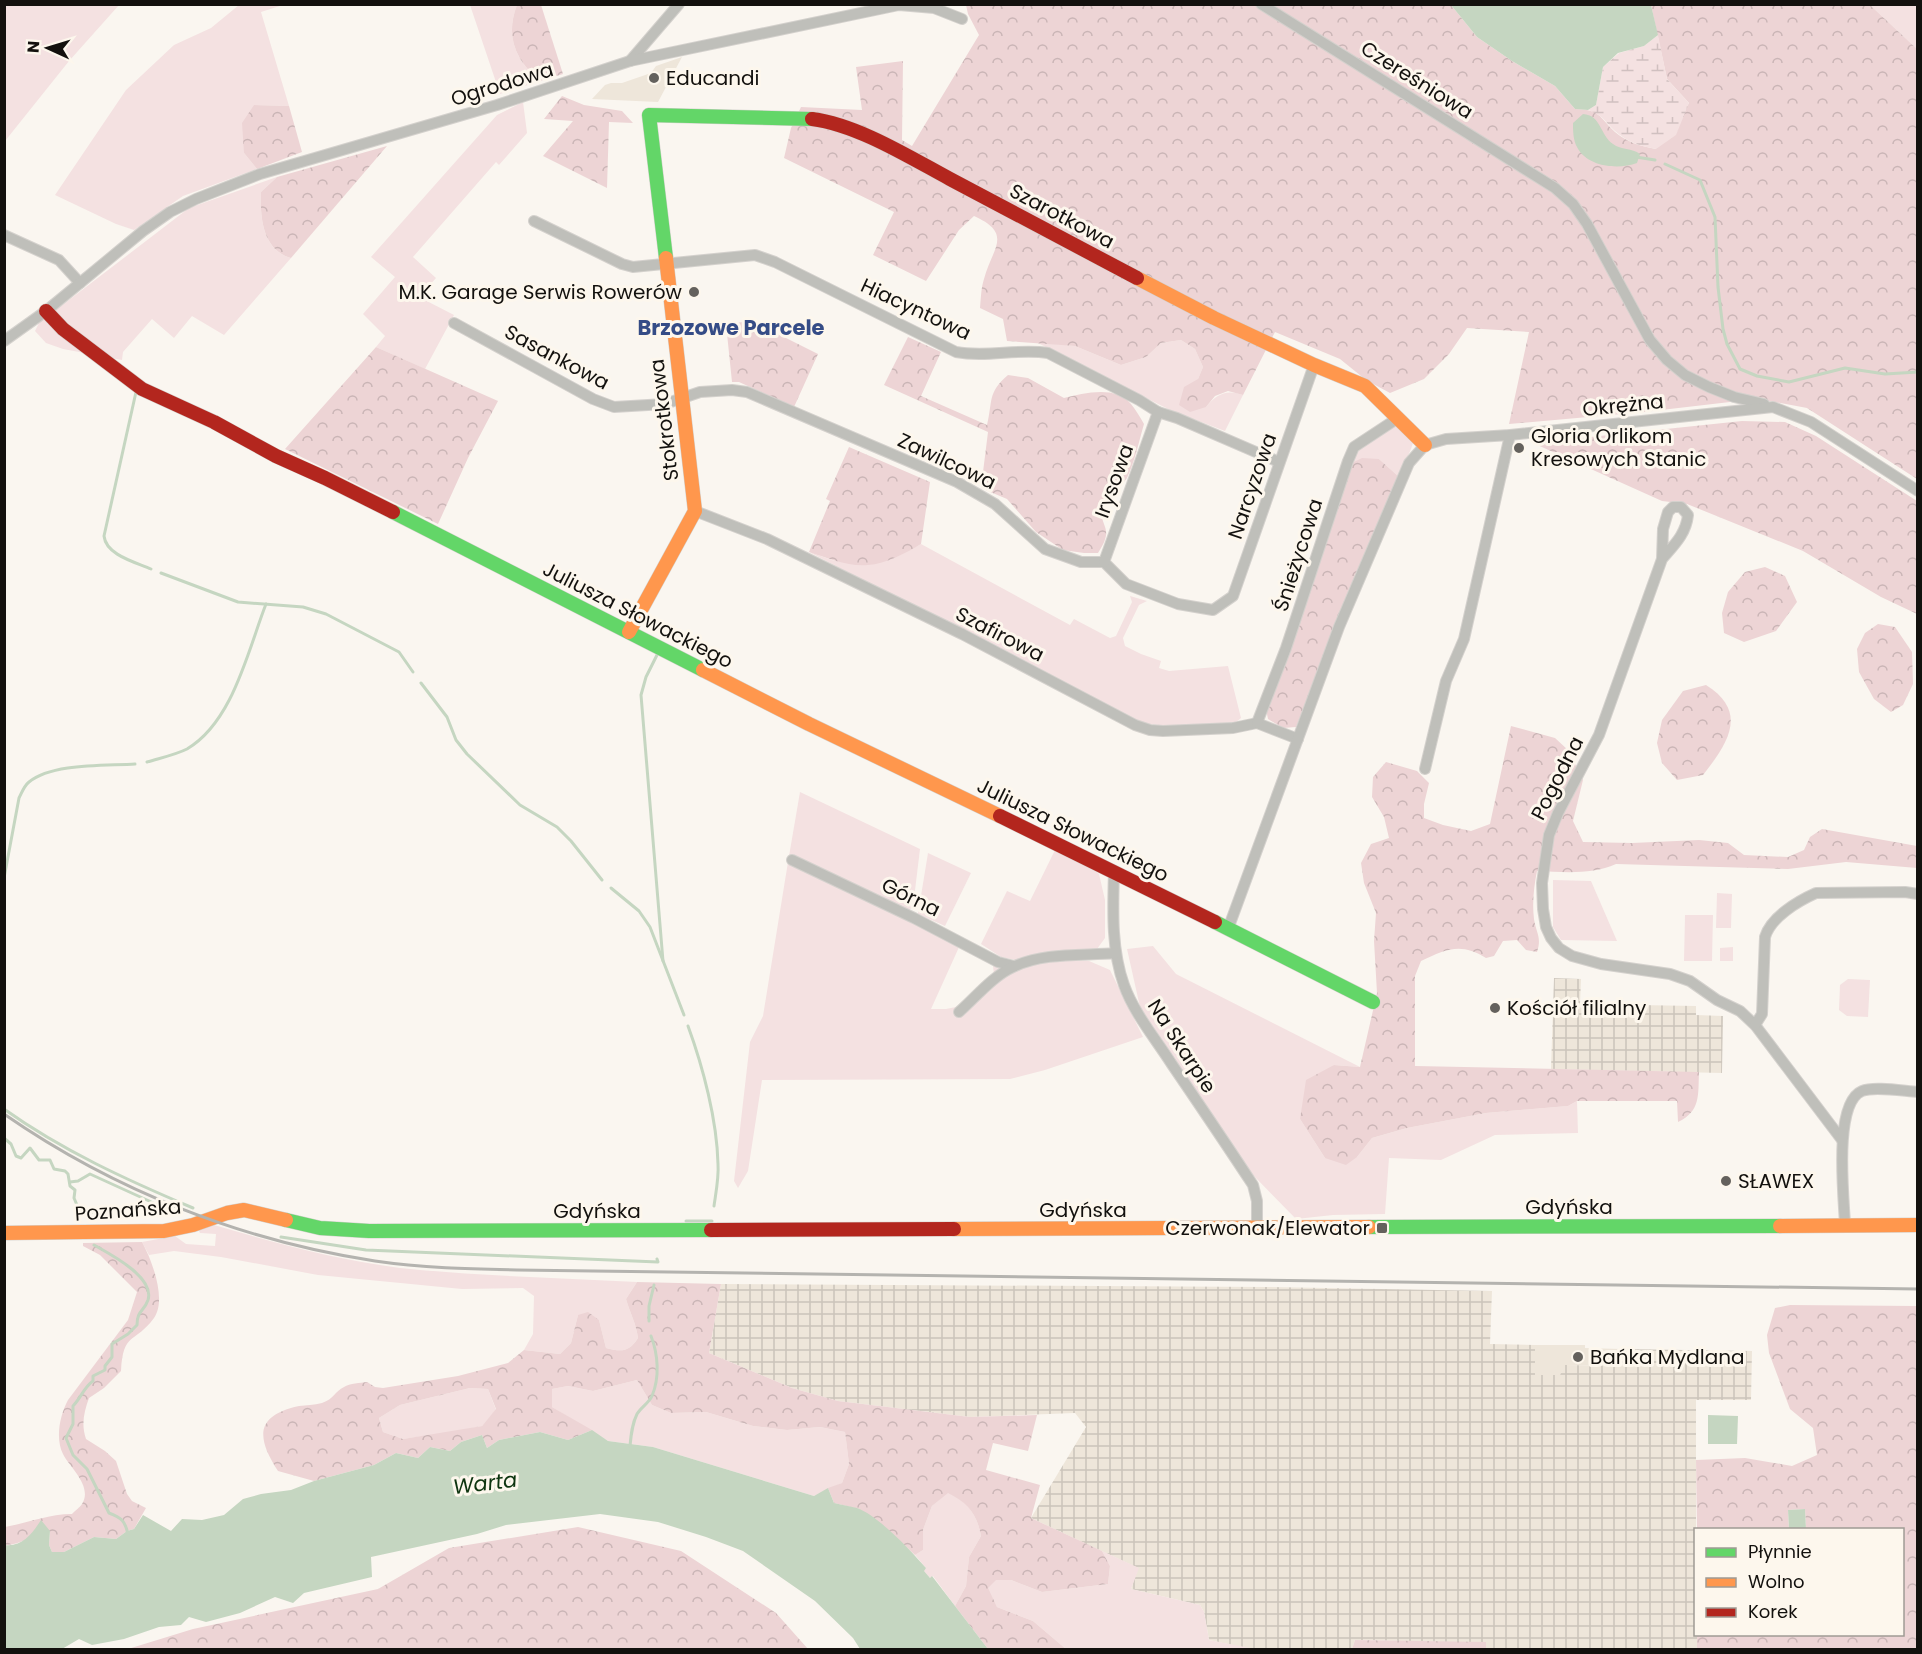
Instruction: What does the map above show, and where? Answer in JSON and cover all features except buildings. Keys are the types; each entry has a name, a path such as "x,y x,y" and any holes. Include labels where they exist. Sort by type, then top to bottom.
{"street":[{"path":"630,61 679,4"},
{"name":"Czereśniowa","path":"1260,4 1555,188 1573,204 1587,224 1650,340 1667,360 1685,375 1709,387 1734,397 1773,407"},
{"name":"Ogrodowa","path":"4,341 46,311 157,221 183,205 260,174 497,105 630,61 899,5 934,8 962,19"},
{"name":"Stokrotkowa","path":"649,115 695,511"},
{"name":"Szarotkowa","path":"649,115 803,118 828,121 847,127 911,158 1215,318 1314,365 1365,386 1425,445"},
{"name":"Hiacyntowa","path":"534,221 622,264 633,267 755,255 765,258 956,352 973,355 1032,351 1048,353 1158,412 1279,462"},
{"path":"4,235 59,260 80,283"},
{"name":"Juliusza Słowackiego","path":"46,311 63,328 142,389 214,422 276,456 326,477 809,724 1114,871 1373,1002"},
{"name":"Sasankowa","path":"454,324 593,399 614,407 665,404 682,399"},
{"name":"Narcyzowa","path":"1104,562 1126,584 1178,604 1213,610 1233,596 1314,365"},
{"name":"Zawilcowa","path":"682,399 700,392 732,390 747,392 957,483 995,504 1045,549 1080,562 1104,562"},
{"name":"Okrężna","path":"1510,435 1773,407 1811,422 1917,491"},
{"name":"Irysowa","path":"1104,562 1158,412"},
{"name":"Śnieżycowa","path":"1257,723 1286,648 1354,447 1398,418"},
{"path":"1228,929 1339,627 1409,463 1425,445 1446,439 1510,435 1464,639 1446,681 1425,769"},
{"path":"629,632 695,511"},
{"name":"Szafirowa","path":"695,511 788,549 962,634 1136,725 1162,731 1233,728 1257,723"},
{"name":"Pogodna","path":"1662,560 1599,735 1558,813 1549,836 1542,883 1546,927 1559,948 1572,956 1601,964 1670,974 1690,981 1717,1000 1740,1011 1755,1025 1842,1140"},
{"path":"1257,723 1298,739"},
{"name":"Górna","path":"792,860 924,923 998,962 1014,966"},
{"name":"Na Skarpie","path":"1114,871 1116,953 1124,985 1138,1012 1253,1185 1257,1201 1257,1228"},
{"path":"1755,1025 1762,1014 1765,937 1767,929 1773,922 1816,893 1905,892 1917,894"},
{"path":"959,1012 1001,974 1014,966 1044,958 1116,953"},
{"path":"1845,1225 1842,1140 1849,1107 1854,1097 1861,1091 1870,1089 1917,1092"},
{"name":"Gdyńska","path":"252,1211 320,1228 369,1232 1917,1225"},
{"name":"Poznańska","path":"4,1233 164,1231 194,1225 227,1213 252,1211"}],"shaded area":[{"name":"Educandi","path":"682,57 658,102 592,99 605,85 622,83 651,73 656,66"},
{"path":"1554,978 1581,979 1580,1004 1696,1006 1696,1015 1723,1016 1722,1073 1551,1069"},
{"path":"721,1284 1266,1287 1492,1291 1490,1344 1535,1345 1535,1375 1560,1375 1565,1365 1620,1366 1621,1349 1752,1351 1751,1400 1696,1400 1694,1636 1697,1636 1697,1649 1486,1650 1486,1643 1355,1640 1352,1649 1255,1650 1209,1640 1204,1612 1200,1605 1131,1589 1138,1568 1031,1518 1086,1427 1075,1413 970,1417 838,1401 792,1388 709,1353"},
{"name":"Bańka Mydlana","path":"1535,1345 1585,1345 1585,1348 1621,1349 1621,1366 1566,1365 1560,1375 1535,1375"}],"green space":[{"path":"5,4 119,5 69,61 5,141"},
{"path":"239,5 283,5 261,12 289,106 254,105 244,153 257,169 183,196 134,230 116,224 55,195 126,90 174,45 211,28"},
{"path":"470,5 517,5 512,27 515,47 524,65 540,81 500,94"},
{"path":"517,5 541,5 563,74 540,81 524,65 512,37"},
{"path":"966,5 1451,5 1477,37 1555,86 1575,109 1595,112 1624,138 1656,149 1689,103 1667,79 1651,5 1870,5 1917,49 1917,479 1807,408 1770,401 1730,402 1509,424 1529,332 1467,328 1449,354 1424,379 1390,393 1366,380 1340,359 1275,332 1243,395 1228,391 1215,396 1206,407 1190,412 1179,405 1184,387 1198,379 1203,367 1195,349 1181,340 1161,343 1146,357 1121,365 1075,346 1007,341 1003,319 980,308 983,282 997,243 994,229 974,216 959,230 926,281 873,255 894,212 784,158 791,128 801,107 862,110 856,67 903,61 902,140 912,146 979,35"},
{"path":"1870,5 1917,5 1917,49"},
{"path":"1658,35 1667,79 1689,103 1676,135 1656,149 1629,141 1601,117 1588,110 1596,105 1603,67 1619,53 1644,46"},
{"path":"562,96 584,105 622,111 633,123 609,122 607,188 543,156 573,121 544,119"},
{"path":"523,102 527,133 499,165 496,162 413,257 436,278 419,297 454,315 425,369 376,347 385,336 363,314 395,277 371,257 497,115"},
{"path":"254,105 289,106 302,152 257,169 244,153 242,123"},
{"path":"387,146 291,258 274,248 268,240 262,222 261,192 277,177"},
{"path":"277,177 261,192 262,222 268,240 274,248 291,258 224,335 192,316 174,338 152,319 123,352 122,360 63,349 46,343 35,331 39,323 189,208"},
{"path":"752,321 818,354 794,407 739,382 732,382 726,324"},
{"path":"908,337 941,352 921,396 987,425 994,392 1008,375 1028,378 1064,398 1108,392 1125,398 1131,404 1144,424 1127,478 1106,496 1102,505 1101,513 1106,537 1098,553 1063,550 1036,532 1007,499 981,488 988,432 884,385"},
{"path":"1181,340 1195,349 1203,367 1198,379 1206,407 1222,394 1243,395 1225,431 1170,410 1036,342 1075,346 1121,365 1146,357 1161,343"},
{"path":"376,347 498,401 468,458 438,524 285,449"},
{"path":"1742,421 1785,422 1816,436 1917,501 1917,614 1881,597 1803,551 1687,504 1662,501 1533,443"},
{"path":"1395,426 1414,438 1398,476 1379,459 1352,463 1364,446"},
{"path":"849,447 930,482 921,544 889,560 868,565 846,563 809,552 830,501 826,499"},
{"path":"1362,458 1379,459 1398,476 1296,727 1283,728 1268,719 1266,709 1352,463"},
{"path":"921,544 1070,625 1074,619 1110,638 1116,636 1132,602 1130,596 1147,601 1139,605 1123,638 1125,646 1161,661 1159,668 1169,671 1228,666 1241,718 1235,723 1174,726 1138,722 809,552 835,561 896,557"},
{"path":"1765,567 1785,576 1797,602 1776,631 1744,642 1724,633 1722,613 1728,592 1745,572"},
{"path":"1878,624 1895,627 1912,652 1913,684 1903,705 1891,712 1874,699 1859,672 1857,649 1865,633"},
{"path":"1706,685 1719,695 1727,706 1731,717 1730,728 1720,751 1703,775 1677,780 1662,763 1657,743 1662,720 1683,691"},
{"path":"1511,726 1555,738 1568,750 1583,780 1573,821 1583,842 1632,843 1699,840 1728,843 1744,855 1788,857 1804,850 1810,837 1822,829 1917,846 1917,868 1846,862 1788,869 1616,864 1587,871 1537,871 1533,907 1539,939 1537,952 1526,950 1517,940 1503,941 1494,956 1486,958 1469,950 1453,949 1421,961 1415,976 1415,1066 1699,1072 1697,1102 1691,1113 1678,1122 1677,1101 1577,1101 1568,1106 1486,1113 1407,1128 1372,1138 1357,1157 1346,1165 1325,1158 1300,1119 1306,1080 1334,1065 1360,1067 1377,993 1374,941 1376,913 1364,883 1361,863 1371,844 1389,838 1384,817 1372,797 1373,777 1386,762 1417,771 1429,783 1424,804 1424,818 1471,831 1490,824"},
{"path":"800,792 920,849 913,907 907,911 789,856"},
{"path":"1056,848 1081,859 1099,874 1105,900 1105,938 1097,949 1021,961 1001,957 981,944 1007,891 1030,901"},
{"path":"928,853 971,873 945,926 918,914"},
{"path":"788,862 960,945 931,1009 961,1006 994,976 993,965 1026,967 1054,960 1089,961 1110,970 1143,1037 1045,1070 1010,1079 762,1080 748,1171 738,1188 734,1181 750,1042 763,1016"},
{"path":"1553,880 1591,881 1617,941 1561,940 1553,927"},
{"path":"1717,893 1732,894 1731,928 1716,928"},
{"path":"1685,915 1713,915 1712,961 1684,961"},
{"path":"1153,946 1176,974 1360,1067 1334,1065 1300,1119 1325,1158 1357,1157 1372,1138 1407,1128 1486,1113 1568,1106 1577,1101 1578,1133 1495,1135 1441,1160 1389,1158 1385,1214 1333,1215 1296,1219 1253,1175 1140,1007 1127,949"},
{"path":"1733,947 1733,961 1720,961 1720,948"},
{"path":"1848,979 1870,980 1868,1017 1847,1016 1839,1010 1840,985"},
{"path":"214,1225 306,1250 400,1268 637,1282 626,1299 638,1338 625,1350 606,1348 599,1320 578,1315 571,1343 560,1354 524,1350 533,1334 534,1296 523,1288 462,1289 318,1275 221,1257 174,1251 149,1255 142,1242 175,1236 186,1244 215,1246 216,1234 200,1233 198,1229"},
{"path":"142,1242 157,1280 158,1310 147,1326 127,1344 122,1358 121,1371 104,1388 89,1398 83,1423 86,1439 116,1461 127,1494 132,1501 146,1508 134,1529 116,1539 94,1537 64,1552 52,1552 49,1545 50,1531 5,1545 5,1527 46,1517 72,1514 85,1497 83,1484 61,1448 59,1434 61,1419 68,1400 128,1320 137,1292 100,1255 83,1246 83,1243"},
{"path":"637,1282 721,1284 709,1353 792,1388 838,1401 970,1417 1037,1415 1028,1451 993,1443 986,1470 1040,1485 1031,1518 1102,1551 1110,1566 1108,1584 1042,1592 1011,1580 996,1580 988,1588 997,1607 1033,1621 1066,1649 988,1649 955,1606 966,1586 969,1557 981,1536 974,1515 955,1497 948,1493 932,1506 923,1530 923,1550 915,1555 885,1527 859,1509 834,1503 828,1488 842,1483 849,1464 845,1432 820,1427 787,1430 753,1426 706,1412 671,1413 652,1405 637,1380 593,1391 568,1386 552,1389 552,1407 592,1430 568,1440 540,1432 499,1440 487,1448 482,1435 461,1442 450,1451 430,1447 418,1458 396,1453 374,1465 314,1481 278,1471 266,1448 264,1430 267,1422 284,1410 322,1403 352,1384 367,1382 375,1387 383,1388 458,1376 508,1363 524,1350 560,1354 571,1343 578,1315 588,1312 599,1320 606,1348 621,1350 628,1348 638,1338 626,1299","holes":["470,1388 488,1389 496,1409 482,1426 403,1439 383,1432 379,1418 400,1405"]},
{"path":"1790,1305 1917,1306 1917,1649 1697,1649 1697,1636 1904,1636 1904,1528 1806,1528 1805,1509 1788,1510 1789,1528 1697,1528 1696,1460 1745,1458 1792,1466 1817,1455 1813,1428 1790,1409 1769,1353 1767,1335 1775,1308"},
{"path":"637,1380 652,1405 671,1413 706,1412 753,1426 787,1430 820,1427 845,1432 849,1464 842,1483 814,1496 653,1447 608,1441 552,1407 552,1389 568,1386 593,1391"},
{"path":"470,1388 488,1389 496,1410 482,1426 403,1439 383,1432 379,1418 400,1405"},
{"path":"948,1492 961,1500 974,1515 981,1536 969,1557 966,1586 955,1606 933,1576 930,1578 923,1570 926,1568 915,1555 923,1550 923,1530 932,1506"},
{"path":"578,1527 681,1551 776,1613 808,1649 128,1649 193,1629 378,1589 449,1548"},
{"path":"1102,1551 1139,1568 1131,1589 1200,1605 1204,1612 1209,1640 1255,1649 1066,1649 1033,1621 997,1607 987,1588 996,1579 1011,1580 1042,1592 1108,1584 1110,1566"},
{"path":"1355,1640 1486,1642 1486,1649 1352,1649"}],"water":[{"path":"1451,5 1651,5 1658,35 1644,46 1618,53 1603,67 1596,105 1588,110 1575,109 1555,86 1477,37"},
{"path":"1583,114 1589,115 1597,122 1613,144 1640,154 1637,163 1621,166 1604,165 1595,163 1582,154 1575,141 1573,123"},
{"path":"1708,1415 1738,1416 1737,1444 1708,1444"},
{"name":"Warta","path":"592,1430 608,1441 653,1447 814,1496 828,1488 834,1503 866,1512 885,1526 903,1544 926,1568 924,1571 930,1578 932,1576 988,1649 860,1649 853,1638 815,1601 743,1551 658,1522 600,1514 506,1525 477,1534 371,1557 372,1577 304,1593 293,1603 275,1597 240,1613 206,1622 189,1617 181,1625 159,1627 124,1639 92,1645 79,1639 62,1649 5,1649 5,1545 21,1542 30,1535 41,1520 50,1531 49,1545 52,1552 64,1552 94,1537 116,1539 134,1529 143,1515 171,1531 182,1519 202,1520 224,1515 243,1499 291,1490 314,1481 374,1465 396,1453 418,1458 430,1447 450,1451 461,1442 482,1435 487,1448 499,1440 540,1432 568,1440"},
{"path":"1805,1509 1806,1528 1789,1528 1788,1510"}],"waterway":[{"path":"1636,157 1655,160"},
{"path":"1665,164 1700,180 1715,217 1718,287 1723,329 1727,344 1740,369 1757,376 1789,382 1845,368 1885,374 1918,372"},
{"path":"136,392 104,536 106,543 116,553 151,569"},
{"path":"161,573 238,602 303,607 326,614 399,652 413,672"},
{"path":"147,762 187,749 203,737 216,721 237,684 266,604"},
{"path":"658,653 646,677 641,695 663,961"},
{"path":"421,683 447,717 456,740 467,754 520,805 557,827 602,880"},
{"path":"4,878 19,798 29,782 51,771 65,768 135,764"},
{"path":"611,888 639,911 650,927 684,1015"},
{"path":"688,1026 704,1076 715,1130 718,1169 714,1206"},
{"path":"4,1109 49,1138 96,1164 193,1208"},
{"path":"4,1138 11,1144 16,1156 21,1158 30,1148 39,1160 50,1160 54,1169 65,1171 68,1174 70,1186 75,1190 74,1198 80,1212 91,1213"},
{"path":"70,1182 78,1181 90,1174 171,1211"},
{"path":"686,1221 712,1221"},
{"path":"281,1237 366,1250 658,1262 657,1259"},
{"path":"94,1245 120,1260 138,1275 145,1283 148,1300 138,1316 137,1325 112,1344 112,1357 105,1366 105,1370 93,1376 93,1381 73,1406 73,1424 66,1438 73,1455 87,1469 109,1513 122,1520 128,1534"},
{"path":"649,1321 649,1306 654,1285"},
{"path":"630,1446 635,1418 651,1398 655,1389 657,1358 651,1336"}],"railway":[{"path":"4,1114 46,1142 90,1167 182,1209 277,1240 326,1252 410,1265 517,1270 1918,1289"}],"traffic: fast":[{"path":"666,258 649,115 812,119"},
{"path":"393,512 703,670"},
{"path":"1215,922 1373,1002"},
{"path":"286,1220 320,1228 369,1231 711,1230"},
{"path":"1369,1227 1780,1226"}],"traffic: slow":[{"path":"629,632 695,511 666,258"},
{"path":"1137,278 1214,318 1365,386 1425,445"},
{"path":"703,670 1000,816"},
{"path":"4,1233 164,1231 244,1210 286,1220"},
{"path":"1780,1226 1918,1225"},
{"path":"954,1229 1369,1227"}],"traffic: jam":[{"path":"812,119 847,128 883,143 1137,278"},
{"path":"46,311 63,329 142,389 214,422 276,456 393,512"},
{"path":"1000,816 1215,922"},
{"path":"711,1230 954,1229"}],"place":[{"name":"Educandi","path":"654,78"},
{"name":"M.K. Garage Serwis Rowerów","path":"694,292"},
{"name":"Gloria Orlikom Kresowych Stanic","path":"1519,448"},
{"name":"Kościół filialny","path":"1495,1008"},
{"name":"SŁAWEX","path":"1726,1181"},
{"name":"Czerwonak/Elewator","path":"1382,1228"},
{"name":"Bańka Mydlana","path":"1578,1357"}],"district":[{"name":"Brzozowe Parcele","path":"731,327"}]}
